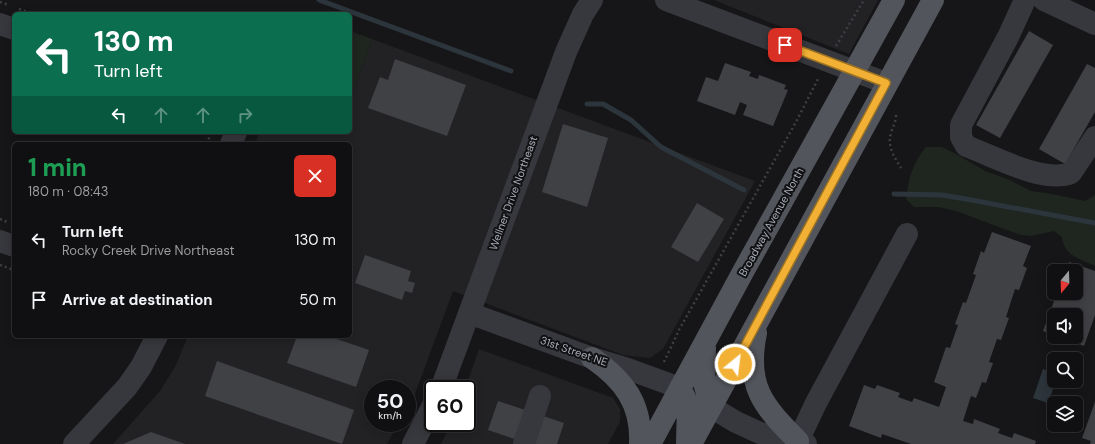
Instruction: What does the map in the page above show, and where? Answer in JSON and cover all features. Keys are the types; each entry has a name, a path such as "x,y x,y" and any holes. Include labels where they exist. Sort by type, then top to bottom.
{"main road":[{"name":"Broadway Avenue North","path":"650,444 894,0"},
{"path":"691,444 759,322 886,83 933,0"},
{"path":"759,322 753,359 756,383 766,406 802,442"},
{"path":"706,341 704,383 711,407"},
{"path":"592,358 617,377 632,398 638,418 640,444"},
{"path":"680,388 688,404 687,444"}],"street":[{"name":"Wellner Drive Northeast","path":"443,380 566,52 577,25 592,0"},
{"path":"666,0 886,83"},
{"path":"1025,0 1008,37 965,116 960,132 962,142 966,146 1034,172 1058,177 1071,173 1095,137"},
{"path":"1044,0 1095,24"},
{"path":"1066,0 1095,20"},
{"path":"0,24 12,28"},
{"path":"711,407 736,422 760,433 802,442 816,403 907,234"},
{"path":"0,241 12,245"},
{"name":"31st Street NE","path":"468,313 680,388"},
{"path":"74,444 127,387 141,367 156,338"},
{"path":"524,444 540,396"},
{"path":"413,444 424,423"}],"path":[{"path":"665,360 679,330 796,122 814,87"},
{"path":"896,115 896,120 889,141 895,158 901,168"},
{"path":"0,265 12,269"}],"shaded area":[{"path":"714,0 878,0 849,54"},
{"path":"352,32 372,39 352,94"},
{"path":"372,39 755,181 663,349 650,358 623,355 453,291 416,391 416,380 364,380 364,432 394,432 387,444 113,444 160,391 175,367 187,338 352,338 352,142 256,142 259,134 352,134 352,94"},
{"path":"926,147 942,147 985,171 1010,180 1031,191 1085,201 1095,195 1095,266 1078,259 1069,253 1063,243 1062,237 1054,231 1031,236 1021,235 956,211 938,207 914,207 906,199 908,185 914,165"},
{"path":"479,349 613,398 620,409 620,422 608,444 441,444 447,432 476,432 476,380 468,380"},
{"path":"1043,369 1047,370 1047,388 1053,388 1051,396 1047,396 1047,403 1033,398"}],"building":[{"path":"1029,31 1053,45 1000,138 976,125"},
{"path":"395,59 466,85 447,136 368,108 380,77 388,80"},
{"path":"725,63 751,72 749,76 758,79 759,75 786,85 784,89 788,90 773,126 743,115 747,105 740,102 735,115 697,101 706,77 718,81"},
{"path":"1087,64 1095,68 1095,112 1065,164 1039,149"},
{"path":"563,124 608,138 587,207 542,192"},
{"path":"697,203 724,219 698,262 671,247"},
{"path":"992,232 1031,246 1023,266 1027,268 1019,290 1015,289 1006,317 1009,318 1001,340 997,339 989,362 993,363 986,383 982,382 976,398 971,396 963,421 973,424 974,419 1000,429 998,433 1012,438 1014,433 1036,441 1035,444 911,444 882,434 881,438 849,426 864,385 875,389 877,385 900,393 898,397 912,402 914,398 939,407 946,387 934,382 946,347 950,348 958,325 955,324 963,302 966,303 976,275 973,274 981,251 984,253"},
{"path":"365,255 411,271 408,281 415,283 412,293 405,291 402,300 355,283"},
{"path":"1083,267 1095,271 1095,315 1084,346 1079,344 1083,344 1083,308 1051,308 1054,300 1083,300"},
{"path":"1047,320 1047,332 1043,331"},
{"path":"296,338 334,338 369,350 356,387 287,363"},
{"path":"217,361 354,410 342,444 205,396"},
{"path":"498,401 564,423 557,444 529,444 488,430"},
{"path":"1095,402 1095,444 1090,444 1091,441 1082,438"},
{"path":"151,432 185,444 123,444"}],"waterway":[{"path":"319,0 351,12"},
{"path":"352,12 511,71"},
{"path":"587,104 603,104 631,120 661,147 744,190"},
{"path":"894,194 942,195 1095,223"}],"route":[{"path":"735,364 759,322 886,83 785,45"}]}
